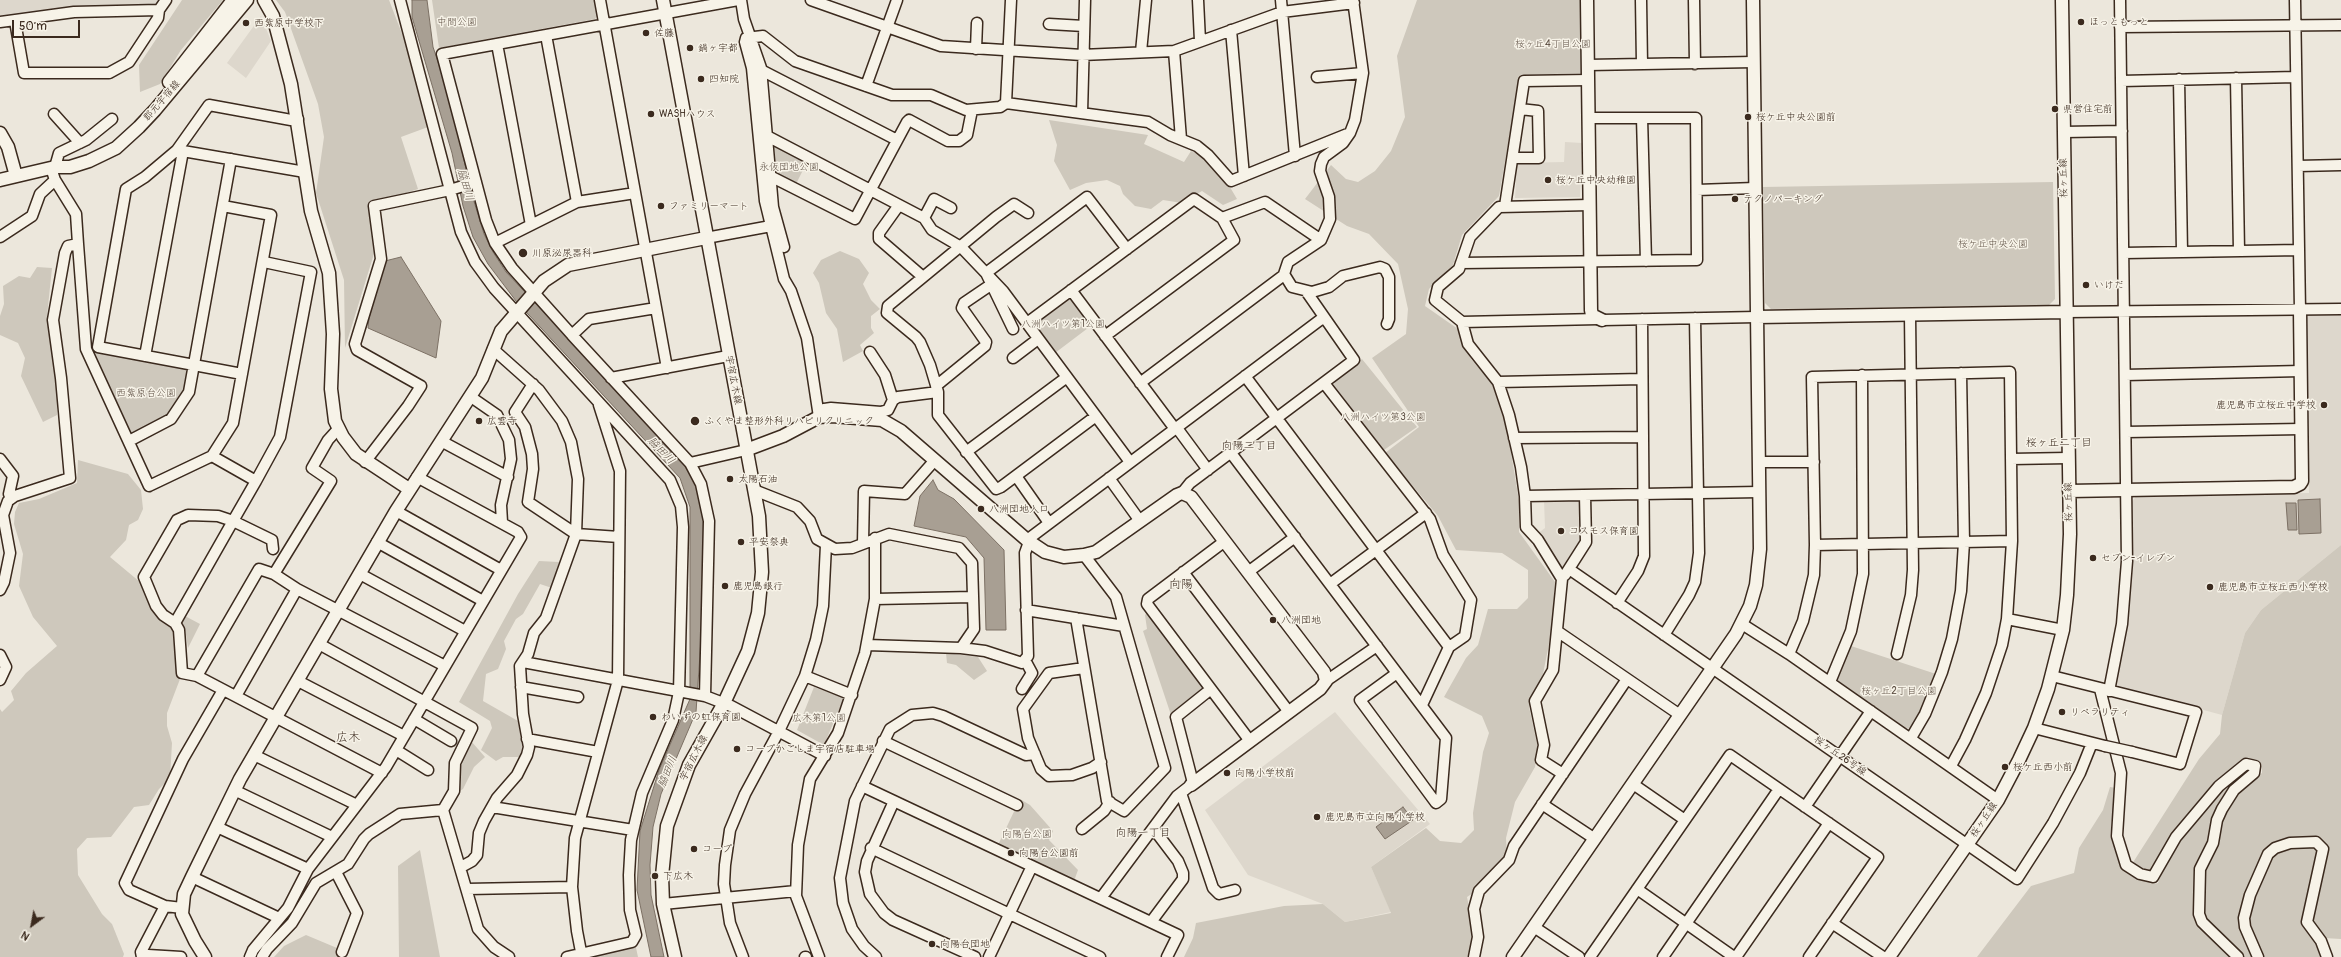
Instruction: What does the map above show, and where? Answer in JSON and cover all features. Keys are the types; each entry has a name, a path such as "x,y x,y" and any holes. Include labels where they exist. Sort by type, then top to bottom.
{"street":[{"path":"15,21 24,73 108,73 129,62 158,18 159,10 166,0"},
{"name":"郡元宇宿線","path":"53,168 102,147 135,122 233,0"},
{"name":"郡元宇宿線","path":"0,180 53,168 70,167 89,161 116,148 127,139 155,110 247,0"},
{"path":"264,0 273,16 298,119 311,211 331,287 333,334 332,409 338,429 349,447 365,462 409,489"},
{"path":"400,0 452,190 461,232 475,262 494,288 670,480 681,506 683,527 682,693 673,720 642,793 633,830 628,875 630,910 636,935 632,942 582,955 567,957"},
{"path":"600,0 667,368"},
{"name":"宇宿広木線","path":"663,0 754,490 762,546 761,592 753,634 748,651 724,703 689,765 673,805 663,852 663,904 675,957"},
{"path":"703,696 709,521 701,484 690,463 532,293 512,268 495,243 474,183 442,54 666,14 720,2 738,0"},
{"path":"741,0 744,19 761,70 773,207 784,247"},
{"path":"811,0 941,46 1082,55 1174,51 1282,12 1354,2 1363,72 1355,120 1350,133 1343,143 1324,157 1321,164 1320,172 1329,197 1330,208 1328,226 1321,240 1288,262 1284,270 1284,275 1292,286 1306,291 1320,291 1344,276 1380,267 1385,269 1389,277 1389,319 1387,324"},
{"path":"866,86 897,0"},
{"path":"1006,103 1012,0"},
{"path":"1082,113 1082,55 1085,0"},
{"path":"1141,52 1146,0"},
{"path":"1198,0 1200,41"},
{"path":"1281,0 1295,156"},
{"path":"1587,0 1591,310 1592,315 1600,319"},
{"path":"1641,0 1642,64"},
{"path":"1694,0 1695,64"},
{"path":"1513,957 1713,668 1742,624 1750,606 1758,571 1760,549 1753,0"},
{"name":"桜ヶ丘線","path":"1889,957 1998,800 2034,728 2052,676 2063,630 2069,569 2062,0"},
{"path":"2120,0 2127,489 2126,586 2118,648 2105,690 2121,773 2117,836 2126,866 2140,874 2153,877 2176,837 2219,786 2246,764 2255,766 2254,773 2234,790 2222,808 2217,820 2212,842 2200,869 2200,918 2238,957"},
{"path":"2068,491 2297,486 2302,480 2295,0"},
{"path":"0,22 74,12 159,10"},
{"path":"976,49 977,23"},
{"path":"1049,24 1084,26"},
{"path":"2120,27 2341,24"},
{"path":"1231,30 1244,176"},
{"path":"546,35 577,202"},
{"path":"819,414 806,338 791,292 784,279 765,201 752,68 745,42 746,38 750,36 763,36 796,61 892,96 931,95 966,110 1000,107 1006,103 1148,122 1191,143 1208,155 1231,181 1350,133"},
{"path":"497,44 531,225"},
{"path":"1174,51 1181,139"},
{"path":"1588,65 1754,62"},
{"path":"761,70 897,140"},
{"path":"1317,77 1363,72"},
{"path":"2121,81 2296,77"},
{"path":"2236,78 2239,251"},
{"path":"2179,79 2182,252"},
{"path":"1505,206 1524,81 1588,80"},
{"path":"242,374 98,347 126,189 145,177 180,150 209,106 291,120 298,119"},
{"path":"1513,158 1539,158 1538,111 1520,109"},
{"path":"770,176 855,220 909,120 948,141 959,141 967,135 972,110"},
{"path":"54,114 80,143"},
{"path":"1461,263 1697,260 1696,118 1589,118"},
{"path":"1642,118 1646,261"},
{"path":"112,119 80,143 59,153 53,168 55,180 76,214 86,349 149,486 212,456 233,422 264,262 271,215 223,206"},
{"path":"2064,132 2122,131"},
{"path":"0,133 8,147 16,176"},
{"path":"767,136 924,218 932,230 961,248 986,273 1027,323 1130,462"},
{"path":"180,150 305,172"},
{"path":"145,356 180,150"},
{"path":"129,441 161,426 178,412 189,392 231,159"},
{"path":"2298,166 2341,165"},
{"path":"0,237 32,216 40,194 55,180"},
{"path":"365,462 408,406 420,386 358,350 355,344 381,259 374,206 452,190 474,183"},
{"path":"1697,190 1755,188"},
{"path":"495,243 577,202 635,193"},
{"path":"986,273 1087,196 1127,249"},
{"path":"924,218 934,199 951,208"},
{"path":"1027,323 1194,199 1222,218 1234,240 1105,336"},
{"path":"1222,218 1265,202 1321,240"},
{"path":"1028,213 1014,204 996,217 961,248 888,306 887,313 920,342 937,389 938,416 996,489 1016,476 1096,416"},
{"path":"1562,580 1538,540 1526,527 1525,496 1514,438 1498,382 1468,344 1462,322 1435,300 1438,288 1459,268 1470,237 1499,207 1590,204"},
{"path":"899,205 879,233 879,239 923,277"},
{"path":"206,957 185,922 182,908 184,894 192,877 234,790 254,754 277,718 396,510 471,397 487,368 501,331 516,311 544,281 568,265 771,226"},
{"path":"8,494 70,478 62,378 53,320 65,253 68,246 78,244"},
{"path":"2124,253 2299,250"},
{"path":"175,623 280,437 311,272 264,262"},
{"path":"986,273 1013,329"},
{"path":"1140,383 1284,275"},
{"path":"690,463 746,450 783,436 831,408 881,412 888,410 893,400 898,397 937,389 985,346 986,342 962,308 964,303 992,284"},
{"path":"1071,290 1140,383 1208,470"},
{"path":"819,414 858,417 888,422 935,460 1028,541 1045,552 1064,556 1084,555 1106,547 1168,500 1182,493 1190,483 1354,360 1306,291"},
{"path":"572,335 589,319 656,308"},
{"path":"1462,322 2341,309"},
{"path":"1896,654 1911,596 1914,543 1910,315"},
{"path":"867,645 906,645 961,648 985,651 1022,663 1028,656 1025,553 1028,541 1049,523 1324,317"},
{"path":"1664,635 1689,595 1695,582 1700,552 1700,493 1695,318"},
{"path":"1617,602 1642,564 1644,544 1642,319"},
{"path":"1013,358 1038,339"},
{"path":"461,867 472,861 477,855 481,825 497,798 511,784 523,764 529,748 520,666 534,633 546,618 576,534 578,479 572,442 552,405 533,384 493,349"},
{"path":"870,352 885,375 893,400"},
{"path":"611,378 728,356"},
{"path":"2125,375 2300,371"},
{"path":"1788,654 1804,621 1809,602 1815,545 1812,377 2010,372 2012,541 2007,618 2000,652 1986,693 1965,740 1951,766"},
{"path":"1911,738 1934,693 1952,640 1961,591 1964,542 1960,373"},
{"path":"1830,682 1847,642 1857,609 1863,574 1862,375"},
{"path":"1245,376 1449,648"},
{"path":"966,452 1067,377"},
{"path":"1498,382 1642,379"},
{"path":"1324,383 1426,513 1430,519 1443,555 1471,600 1465,636 1449,648 1422,705"},
{"path":"533,384 515,412 525,428 532,454 533,469 528,502 576,534 619,537"},
{"path":"471,397 497,415 503,425 511,452 508,477 501,505 502,522"},
{"path":"582,955 572,887 573,859 578,821 618,680 620,471 598,402"},
{"path":"274,574 331,481 312,468 328,440 338,429"},
{"path":"2126,432 2301,429"},
{"path":"1514,438 1643,436"},
{"path":"441,441 508,477"},
{"path":"1231,453 1295,537 1422,705 1446,738 1441,799 1436,803 1360,700 1397,672"},
{"path":"212,456 256,481"},
{"path":"2011,459 2068,458"},
{"path":"0,459 13,476 8,494 8,501 3,515 10,553 4,582 0,590"},
{"path":"862,543 864,491 905,494 935,460"},
{"path":"1759,462 1814,462"},
{"path":"1016,476 1049,523"},
{"path":"250,957 253,950 295,896 308,870 382,773 520,537 518,532 502,522 417,477"},
{"path":"1109,478 1140,521"},
{"path":"754,490 797,507 810,521 817,539 826,545 843,550 889,534 959,548 972,563 974,629 961,648"},
{"path":"1525,496 1759,492"},
{"path":"1182,493 1196,503 1324,672 1326,681"},
{"path":"1563,774 1541,760 1544,745 1535,701 1553,670 1562,580 1586,542 1585,495"},
{"path":"396,510 501,570"},
{"path":"1330,584 1426,513"},
{"path":"273,550 272,540 232,521 202,514 188,515 177,520 144,577 156,606 163,615 175,623 179,630 182,673 197,676 382,773"},
{"path":"1248,572 1295,537"},
{"path":"819,957 796,891 798,845 808,784 838,733 852,695 867,645 875,599 875,538"},
{"path":"1225,541 1148,599 1147,604 1250,741"},
{"path":"1815,545 2012,541"},
{"path":"378,542 483,601"},
{"path":"743,957 730,923 726,898 725,865 730,830 748,788 780,731 805,676 816,640 823,606 826,545"},
{"path":"1076,618 1107,801 1124,811 1165,768 1116,597 1084,555"},
{"path":"197,676 259,569 274,574 297,589 445,666"},
{"name":"桜ヶ丘26号線","path":"1569,569 2017,879 2054,823 2080,773 2092,743"},
{"path":"1183,572 1289,712"},
{"path":"360,574 465,631"},
{"path":"236,696 297,589"},
{"path":"875,599 973,597"},
{"path":"1026,610 1124,626"},
{"path":"2007,618 2063,630"},
{"path":"1742,624 1830,682 1998,800"},
{"path":"1557,631 1680,715"},
{"path":"319,644 472,728 455,763 454,791 443,810 478,929 494,947 509,957"},
{"path":"1101,898 1181,793 1320,689 1326,681 1377,646"},
{"path":"0,654 6,667 0,680"},
{"path":"1022,689 1032,673 1025,660"},
{"path":"523,662 703,696 724,703 780,731 825,756"},
{"path":"1084,668 1049,673 1024,704 1023,709 1028,738 1041,769 1049,776 1072,775 1092,768 1101,762"},
{"path":"805,676 852,695"},
{"path":"2034,728 2180,764 2196,712 2052,676"},
{"path":"1474,957 1478,937 1474,909 1476,896 1492,875 1509,860 1514,846 1628,679"},
{"path":"298,680 404,736"},
{"path":"522,687 578,697"},
{"path":"1192,784 1176,717 1211,689"},
{"path":"182,908 165,906 129,890 125,883 183,759 223,690"},
{"path":"1805,807 1871,711"},
{"path":"876,957 864,946 852,929 843,903 840,878 855,801 890,729 905,718 922,713 933,714 943,716 1026,755 1035,754"},
{"path":"414,719 451,741"},
{"path":"527,739 598,752"},
{"path":"883,741 1017,805"},
{"path":"396,750 428,770"},
{"path":"254,754 357,805"},
{"path":"1590,957 1730,756 1878,857 1809,957"},
{"path":"1633,784 1685,820"},
{"path":"862,786 1178,934 1167,957"},
{"path":"1663,957 1779,789"},
{"path":"234,790 332,837"},
{"path":"1181,793 1213,888 1219,894 1235,890"},
{"path":"894,801 871,848 865,872 870,894 884,913 903,925 975,957"},
{"path":"1082,829 1104,811 1110,802"},
{"path":"1542,804 1595,839"},
{"path":"492,807 633,830"},
{"path":"262,957 267,949 292,923 316,883 348,864 364,839 400,814 443,810"},
{"path":"1637,889 1735,957 1829,823"},
{"path":"217,827 308,870"},
{"path":"1151,922 1182,879 1183,873 1178,861 1154,828"},
{"path":"2258,957 2245,927 2244,918 2250,895 2268,854 2275,848 2290,843 2316,842 2322,849 2307,922 2321,941 2327,957"},
{"path":"871,848 1100,957"},
{"path":"989,957 1032,866"},
{"path":"336,872 357,913 342,952"},
{"path":"192,877 279,918"},
{"path":"467,888 572,887"},
{"path":"663,904 796,891"},
{"path":"165,906 141,952 145,956 181,957"},
{"path":"1832,923 1883,957"},
{"path":"1534,927 1579,957"}],"shaded area":[{"path":"0,0 160,0 152,7 96,6 0,17"},
{"path":"261,16 271,41 246,78 227,63"},
{"name":"桜ケ丘中央幼稚園","path":"1565,142 1582,143 1580,197 1515,198 1517,163 1564,162"},
{"name":"鹿児島市立桜丘西小学校","path":"2311,313 2341,313 2341,545 2261,610 2245,633 2222,715 2119,687 2116,683 2126,628 2132,564 2131,503 2137,495 2309,493 2306,318"},
{"name":"コスモス保育園","path":"1544,500 1580,500 1581,544 1564,567 1558,567 1537,534 1545,528"},
{"name":"鹿児島市立向陽小学校","path":"1335,712 1430,824 1371,867 1391,912 1345,922 1323,904 1248,875 1205,810"}],"green space":[{"path":"182,0 223,0 181,50 160,84 140,92 139,65"},
{"path":"276,0 389,0 406,44 428,127 401,137 418,189 377,203 377,244 345,348 344,280 316,193 324,137 318,104 285,12"},
{"name":"中間公園","path":"432,0 595,0 598,15 595,19 439,48"},
{"name":"桜ヶ丘4丁目公園","path":"1417,0 1581,0 1582,73 1520,75 1499,196 1462,235 1453,265 1429,289 1425,306 1458,329 1471,359 1496,388 1505,416 1519,501 1519,532 1555,582 1552,629 1543,674 1529,707 1538,748 1535,767 1515,802 1506,838 1507,856 1476,891 1467,897 1475,936 1467,957 1184,957 1193,938 1196,923 1284,906 1323,904 1345,922 1391,913 1371,867 1426,828 1440,841 1461,843 1474,830 1473,813 1483,752 1489,733 1482,716 1444,697 1466,658 1478,645 1488,609 1517,609 1528,598 1528,570 1502,553 1456,550 1438,516 1385,453 1419,427 1372,358 1406,334 1408,309 1398,264 1369,234 1347,226 1305,199 1331,165 1346,179 1358,182 1375,171 1391,151 1405,117 1397,56"},
{"path":"1049,120 1148,135 1144,144 1184,162 1191,151 1201,156 1221,172 1237,199 1223,205 1202,191 1182,203 1163,200 1151,209 1135,206 1123,194 1120,186 1107,180 1086,183 1070,190 1054,161 1057,145"},
{"name":"永仮団地公園","path":"773,144 807,162 796,184 776,176 774,172"},
{"name":"桜ケ丘中央公園","path":"2053,182 2055,299 2049,305 1771,309 1765,303 1763,187"},
{"path":"840,251 859,259 869,273 863,284 871,300 880,309 871,316 871,328 874,333 860,345 863,351 843,362 837,329 826,313 819,283 813,273 821,260"},
{"path":"37,267 52,268 47,316 58,382 57,415 43,422 21,376 25,358 18,343 0,335 0,316 4,304 3,286 19,276 30,278"},
{"name":"八洲ハイツ第1公園","path":"1068,298 1072,299 1092,325 1055,353 1036,327 1036,323"},
{"name":"西紫原台公園","path":"91,351 185,368 188,372 183,398 171,415 134,435 129,433"},
{"name":"八洲ハイツ第3公園","path":"1362,359 1417,427 1384,450 1334,385 1335,380"},
{"path":"78,460 128,474 141,490 143,509 138,520 129,525 126,540 110,557 140,582 157,605 159,619 173,627 178,634 180,679 167,713 167,726 172,743 170,778 159,789 149,805 134,807 111,837 87,838 77,849 78,875 102,914 112,924 124,954 123,957 0,957 0,709 2,712 14,700 11,691 26,673 57,646 33,617 19,586 23,554 14,524 15,512 19,503 39,499 77,483"},
{"path":"2341,545 2341,939 2324,938 2311,920 2326,848 2325,843 2319,838 2268,849 2242,913 2254,957 2244,957 2219,936 2203,917 2204,866 2219,821 2232,797 2244,785 2262,773 2262,765 2256,759 2246,761 2152,871 2144,871 2132,864 2199,759 2220,734 2222,715 2245,633 2261,610"},
{"path":"539,561 559,562 552,588 540,584 523,614 516,619 504,641 506,649 498,669 486,674 483,701 518,721 522,746 521,757 503,757 496,761 481,750 492,728 490,721 459,702 518,594"},
{"path":"1147,613 1203,688 1201,692 1171,715 1143,631 1147,629 1145,615"},
{"path":"185,616 200,624 188,648 185,628 181,621"},
{"name":"桜ヶ丘2丁目公園","path":"1851,646 1936,674 1913,728 1902,729 1838,683 1838,675"},
{"path":"946,653 978,657 987,671 974,680 956,665 947,663"},
{"name":"広木第1公園","path":"814,687 844,698 824,745 797,730"},
{"path":"471,741 485,757 474,767 463,789 458,792 458,765"},
{"path":"2247,769 2250,770 2231,788 2211,840 2201,855 2197,866 2196,909 2234,957 1977,957 2031,886 2074,873 2079,848 2103,810 2110,787 2116,788 2110,837 2117,843 2134,875 2154,884 2158,883 2166,857 2181,837 2230,779"},
{"name":"向陽台公園","path":"1020,799 1030,805 1053,831 1049,840 1078,870 1074,881 998,845"},
{"path":"2311,845 2317,848 2318,851 2303,919 2323,957 2262,957 2249,931 2247,918 2253,896 2272,855 2281,849"},
{"path":"420,850 440,957 399,957 398,866"},
{"path":"306,935 337,948 340,957 274,957 284,946"},
{"path":"635,943 638,957 589,957"}],"water":[{"name":"脇田川","path":"412,0 427,0 433,47 449,94 472,195 484,234 493,252 506,272 679,456 699,487 705,508 703,610 696,712 661,794 653,827 650,865 651,895 664,957 651,957 637,890 640,831 659,770 690,699 690,507 680,478 516,301 488,264 473,237 463,206 452,153 412,17"},
{"path":"401,257 441,321 436,358 368,328 369,318 385,261"},
{"path":"933,480 938,490 954,499 1004,550 1006,630 986,630 984,558 966,537 914,526 920,496"},
{"path":"2320,499 2321,533 2299,534 2298,500"},
{"path":"2286,503 2296,503 2297,530 2288,530"},
{"path":"1403,807 1413,820 1385,839 1376,827"}],"place":[{"name":"ほっともっと","path":"2081,22"},
{"name":"西紫原中学校下","path":"246,23"},
{"name":"佐藤","path":"646,33"},
{"name":"鍋ヶ宇都","path":"690,48"},
{"name":"四知院","path":"701,79"},
{"name":"県営住宅前","path":"2055,109"},
{"name":"WASHハウス","path":"651,114"},
{"name":"桜ケ丘中央公園前","path":"1748,117"},
{"name":"桜ケ丘中央幼稚園","path":"1548,180"},
{"name":"テクノパーキング","path":"1735,199"},
{"name":"ファミリーマート","path":"661,206"},
{"name":"川原泌尿器科","path":"523,253"},
{"name":"いけだ","path":"2086,285"},
{"name":"鹿児島市立桜丘中学校","path":"2324,405"},
{"name":"広雲寺","path":"479,421"},
{"name":"ふくやま整形外科リハビリクリニック","path":"695,421"},
{"name":"太陽石油","path":"730,479"},
{"name":"八洲団地入口","path":"981,509"},
{"name":"コスモス保育園","path":"1561,531"},
{"name":"平安祭典","path":"741,542"},
{"name":"セブン-イレブン","path":"2093,558"},
{"name":"鹿児島銀行","path":"725,586"},
{"name":"鹿児島市立桜丘西小学校","path":"2210,587"},
{"name":"八洲団地","path":"1273,620"},
{"name":"リベラリティ","path":"2062,712"},
{"name":"わいずの虹保育園","path":"653,717"},
{"name":"コープかごしま宇宿店駐車場","path":"737,749"},
{"name":"桜ケ丘西小前","path":"2005,767"},
{"name":"向陽小学校前","path":"1227,773"},
{"name":"鹿児島市立向陽小学校","path":"1317,817"},
{"name":"コープ","path":"694,849"},
{"name":"向陽台公園前","path":"1011,853"},
{"name":"下広木","path":"655,876"},
{"name":"向陽台団地","path":"932,944"}],"district":[{"name":"桜ヶ丘二丁目","path":"2059,443"},
{"name":"向陽二丁目","path":"1249,446"},
{"name":"向陽","path":"1181,585"},
{"name":"広木","path":"348,738"},
{"name":"向陽一丁目","path":"1143,833"}]}
